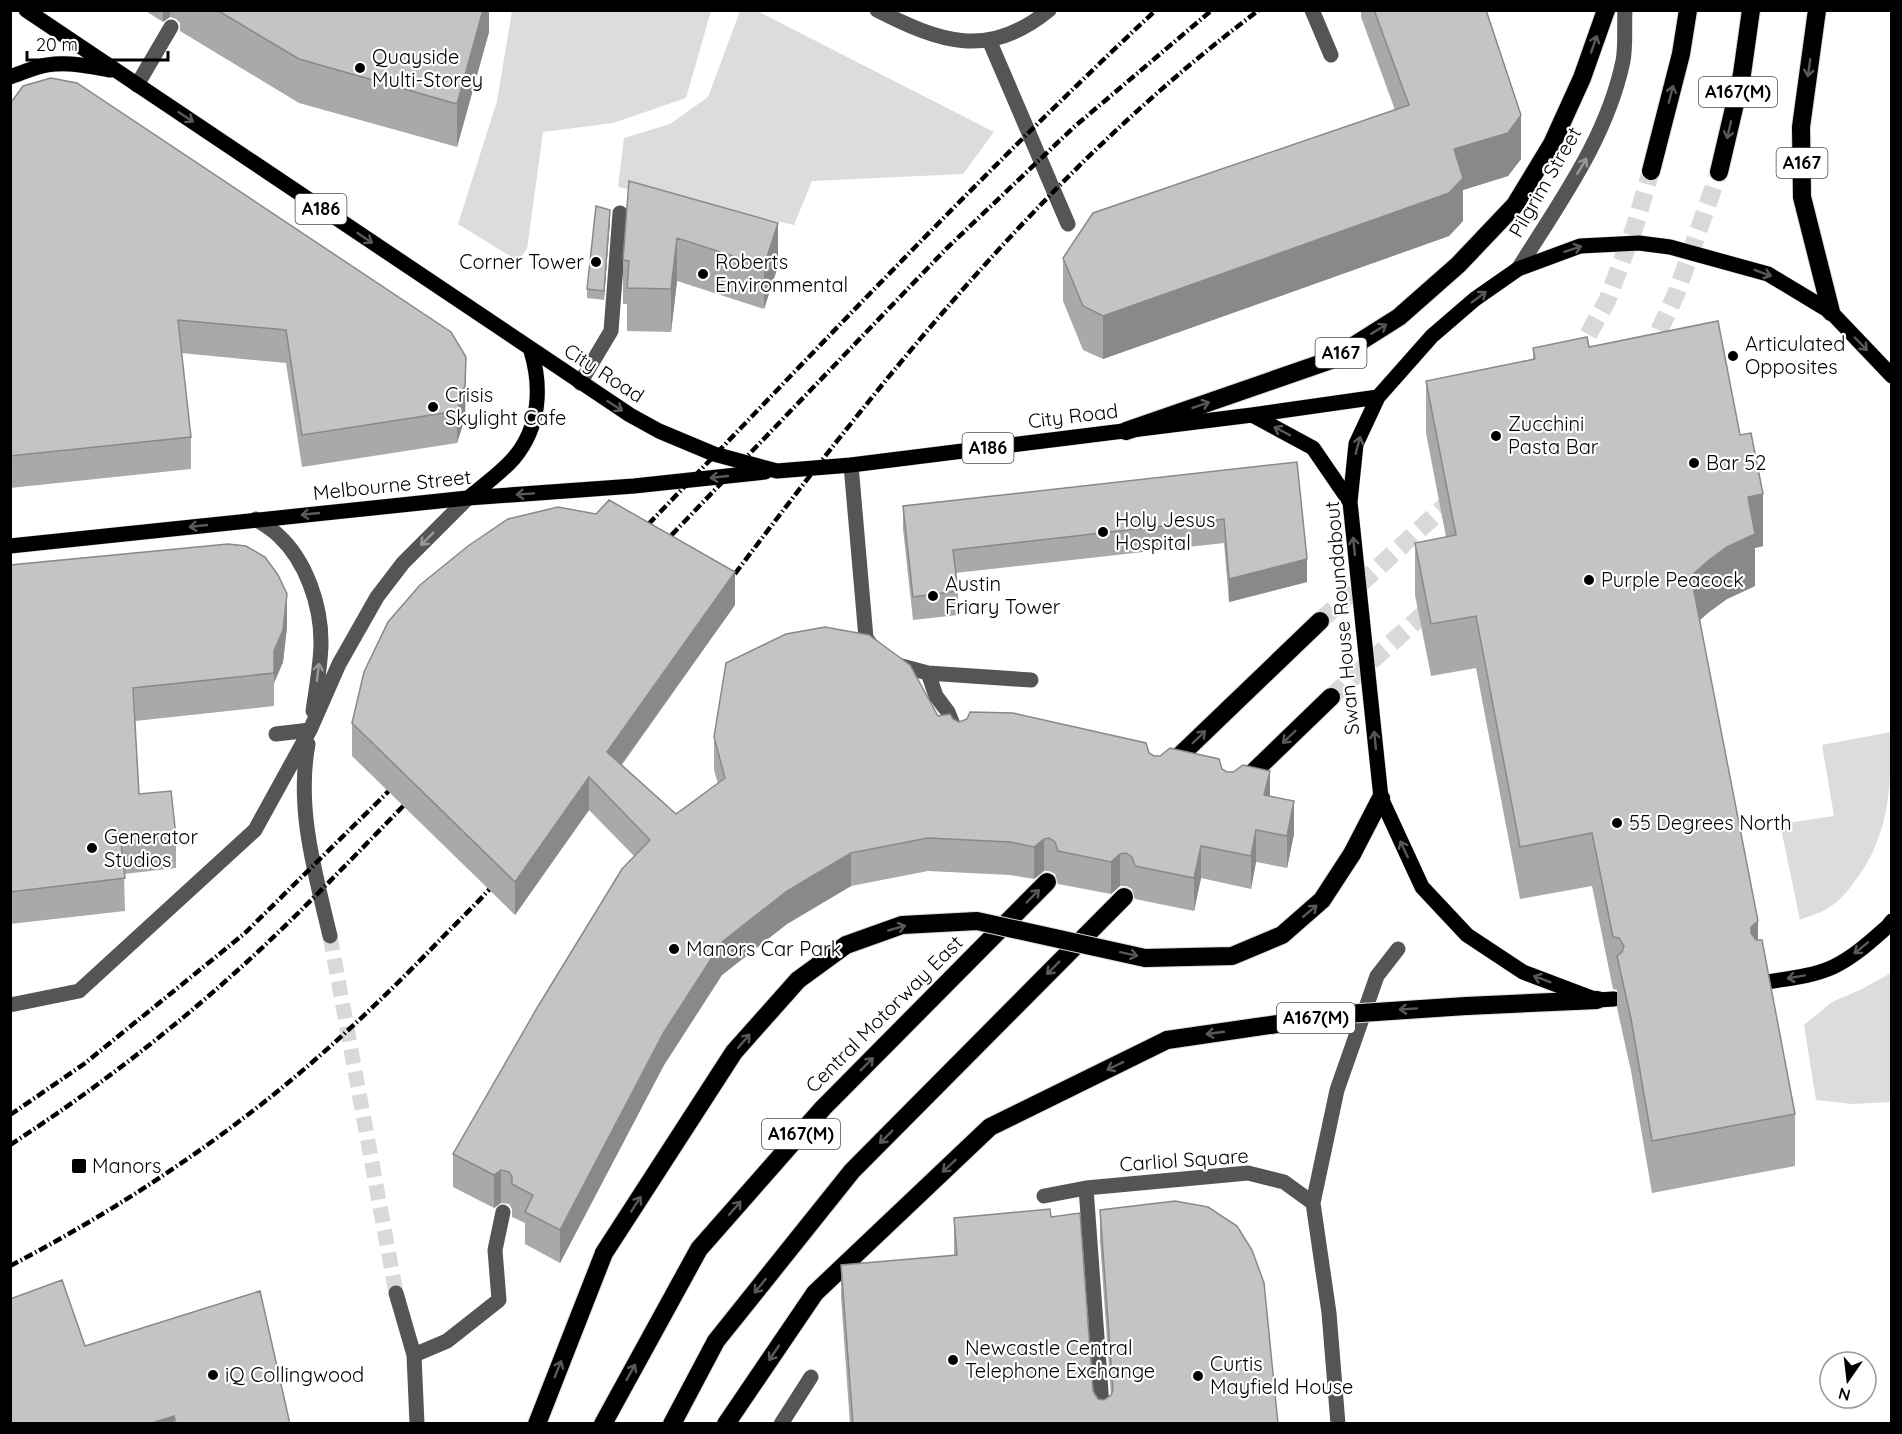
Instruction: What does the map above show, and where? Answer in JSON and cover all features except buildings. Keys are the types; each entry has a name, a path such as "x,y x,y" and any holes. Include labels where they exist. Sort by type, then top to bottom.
{"highway":[{"name":"A167","path":"1126,431 1331,360 1399,317 1450,273 1515,205 1546,154 1582,78 1606,10"},
{"name":"A167(M)","path":"1651,171 1681,54 1688,10"},
{"name":"A167(M)","path":"1719,172 1742,74 1751,10"},
{"name":"A167","path":"1817,10 1801,127 1802,197 1831,312"},
{"path":"1157,778 1320,621"},
{"path":"1230,794 1331,697"},
{"path":"537,1424 604,1253 734,1052 798,980 846,945 902,925 977,921 1145,958 1232,956 1282,935 1322,900 1352,854 1381,798"},
{"name":"Central Motorway East","path":"603,1424 699,1249 823,1108 1047,882"},
{"name":"A167(M)","path":"672,1424 716,1341 852,1171 1124,897"},
{"name":"A167(M)","path":"726,1424 816,1293 990,1127 1167,1040 1346,1014 1606,1000"}],"main road":[{"name":"City Road","path":"26,10 630,416 714,454 777,471 850,465 1378,397"},
{"name":"A186","path":"10,77 40,66 58,64 116,70"},
{"name":"Swan House Roundabout","path":"1606,1000 1522,972 1467,935 1422,886 1381,798 1350,502 1356,444 1378,397 1432,336 1475,299 1518,269 1580,246 1639,243 1670,247 1768,274 1831,312 1892,376"},
{"path":"468,498 500,472 515,457 525,442 533,422 537,400 538,384 531,351"},
{"path":"1252,415 1313,448 1350,502"},
{"name":"Melbourne Street","path":"10,546 468,498 634,486 777,471"},
{"path":"1760,983 1831,968 1854,954 1890,924"}],"street":[{"path":"877,10 914,29 965,42 989,40 1017,31 1049,10"},
{"path":"1312,10 1330,56"},
{"name":"Pilgrim Street","path":"1518,269 1587,160 1609,110 1624,59 1625,10"},
{"path":"137,85 171,27"},
{"path":"989,40 1068,224"},
{"path":"580,383 611,331 620,213"},
{"path":"850,465 866,638 879,655 898,667 928,673 1031,680"},
{"path":"10,1005 79,991 255,830 310,730 339,664 377,597 404,563 468,498"},
{"path":"256,519 278,535 293,551 316,602 321,643 303,768 303,800 307,833 330,936"},
{"path":"928,673 936,696 948,712 960,745"},
{"path":"276,734 310,730"},
{"path":"1338,1424 1329,1313 1313,1203 1337,1090 1377,976 1398,949"},
{"name":"Carliol Square","path":"1044,1196 1086,1188 1248,1173 1284,1182 1313,1203"},
{"path":"1086,1188 1103,1422"},
{"path":"414,1355 447,1341 499,1300 495,1250 503,1212"},
{"path":"396,1293 414,1355 417,1424"},
{"path":"781,1424 811,1377"}],"shaded area":[{"path":"512,11 711,11 686,98 613,123 543,132 527,249 518,261 458,224 497,101"},
{"path":"740,11 757,11 994,132 963,174 812,181 794,225 618,187 624,138 670,124 708,97"},
{"path":"1891,732 1889,791 1882,828 1875,847 1866,864 1842,897 1825,910 1800,920 1780,824 1834,816 1822,745"},
{"path":"1891,973 1891,1102 1853,1104 1816,1100 1804,1025 1832,1002"}],"tunnel":[{"path":"1575,358 1607,301 1635,226 1651,171"},
{"path":"1648,355 1676,294 1719,172"},
{"path":"1320,621 1458,494"},
{"path":"1331,697 1437,602"},
{"path":"330,936 396,1293"}],"railway":[{"path":"637,536 1023,138 1156,10"},
{"path":"660,547 947,248 1074,127 1212,10"},
{"path":"725,587 846,430 908,354 1038,207 1108,138 1181,72 1259,10"},
{"path":"10,1115 84,1064 244,934 401,779"},
{"path":"10,1145 127,1062 211,994 284,927 415,794"},
{"path":"10,1266 136,1193 196,1153 279,1091 372,1008 501,876"}],"place":[{"name":"Quayside Multi-Storey","path":"360,68"},
{"name":"Corner Tower","path":"596,262"},
{"name":"Roberts Environmental","path":"703,274"},
{"name":"Articulated Opposites","path":"1733,356"},
{"name":"Crisis Skylight Cafe","path":"433,407"},
{"name":"Zucchini Pasta Bar","path":"1496,436"},
{"name":"Bar 52","path":"1694,463"},
{"name":"Holy Jesus Hospital","path":"1103,532"},
{"name":"Purple Peacock","path":"1589,580"},
{"name":"Austin Friary Tower","path":"933,596"},
{"name":"55 Degrees North","path":"1617,823"},
{"name":"Generator Studios","path":"92,848"},
{"name":"Manors Car Park","path":"674,949"},
{"name":"Manors","path":"79,1166"},
{"name":"Newcastle Central Telephone Exchange","path":"953,1360"},
{"name":"iQ Collingwood","path":"213,1375"},
{"name":"Curtis Mayfield House","path":"1198,1376"}]}
